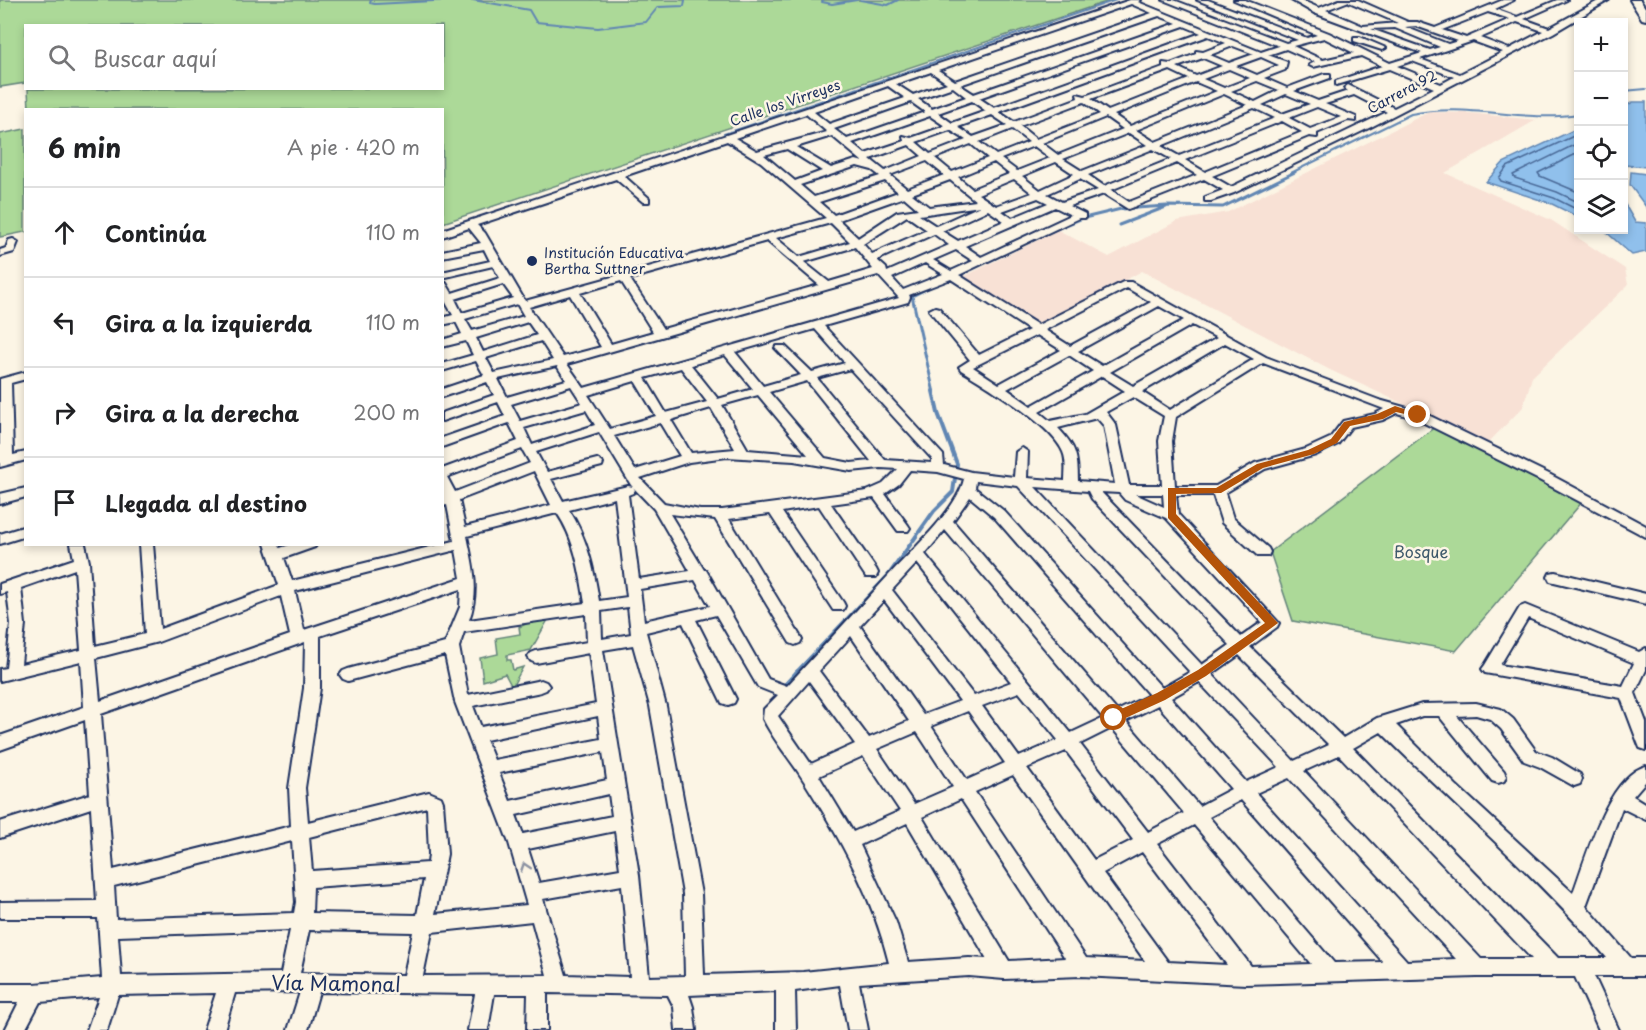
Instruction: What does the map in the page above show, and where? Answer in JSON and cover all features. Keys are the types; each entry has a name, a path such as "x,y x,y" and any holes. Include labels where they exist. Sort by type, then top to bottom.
{"street":[{"path":"1167,0 1321,62"},
{"path":"1201,0 1305,40"},
{"path":"1238,0 1309,27 1389,66 1440,87"},
{"path":"1248,4 1259,0"},
{"path":"1295,0 1360,28 1430,52"},
{"path":"1310,13 1345,0"},
{"path":"1352,0 1407,24"},
{"path":"1436,30 1510,0"},
{"name":"Carrera 92","path":"1208,199 1231,191 1368,125 1587,12 1605,0"},
{"path":"1635,0 1646,17"},
{"path":"971,193 1225,92 1282,68 1284,64 1134,1"},
{"name":"Calle los Virreyes","path":"444,233 809,112 862,105 889,83 1068,25 1134,1"},
{"path":"1340,83 1469,40 1559,2"},
{"path":"1488,9 1550,31"},
{"path":"1577,9 1587,12"},
{"path":"1330,22 1379,11"},
{"path":"1103,13 1368,125"},
{"path":"755,155 788,146 830,130 862,105 914,99 1160,13"},
{"path":"1290,19 1300,16"},
{"path":"844,143 1184,23"},
{"path":"1360,28 1417,24 1509,52"},
{"path":"1068,25 1256,105 1329,143"},
{"path":"1309,27 1320,25"},
{"path":"1396,25 1448,47"},
{"path":"1252,34 1268,26"},
{"path":"1341,43 1373,32"},
{"path":"791,184 830,172 1209,33"},
{"path":"444,321 458,316 573,291 831,220 951,176 1228,66 1326,35"},
{"path":"1357,39 1382,48"},
{"path":"811,201 886,176 1234,43"},
{"path":"1000,46 1153,145 1231,191"},
{"path":"1363,53 1312,66 1354,92 1393,111"},
{"path":"1411,58 1460,77"},
{"path":"932,69 1014,126 1056,159 1128,206 1348,117"},
{"path":"795,261 857,243 896,216 908,212 989,206 1039,194 1153,145 1327,76"},
{"path":"889,83 953,126 1039,194 1079,216 980,261 954,276 901,294"},
{"path":"444,392 491,377 560,362 827,286 883,273 925,259 1010,221 1104,190 1316,104 1354,92"},
{"path":"862,105 971,193 1010,221"},
{"path":"809,112 862,160 875,167 927,211"},
{"path":"581,393 903,302 905,299 857,243 768,163 730,139"},
{"path":"788,146 830,172"},
{"path":"617,175 646,200"},
{"path":"870,259 989,206"},
{"path":"908,212 980,261"},
{"path":"471,225 480,233 506,280 637,482 659,506 764,683 789,693"},
{"path":"770,238 827,286"},
{"path":"0,253 10,250 13,242"},
{"path":"444,254 487,245"},
{"path":"925,259 1170,415"},
{"path":"444,275 497,262"},
{"path":"624,277 660,334"},
{"path":"506,280 445,298 458,316 540,471 572,525 587,569 593,608 595,646 606,708 608,744 630,875 640,987"},
{"path":"1072,486 1070,453 1064,442 1030,412 965,367 1127,284 1262,359 1395,409 1418,415 1544,477 1646,531"},
{"path":"573,291 608,348"},
{"path":"998,389 1159,302"},
{"path":"935,310 949,324 956,338 977,361"},
{"path":"444,343 530,318"},
{"path":"1030,412 1191,321"},
{"path":"817,325 938,458 999,514 1403,971"},
{"path":"444,367 543,337"},
{"path":"1047,426 1089,417 1224,339"},
{"path":"781,348 809,376 881,464"},
{"path":"727,350 821,462"},
{"path":"1171,515 1171,490 1164,455 1164,439 1170,415 1262,359"},
{"path":"683,363 714,402 743,453"},
{"path":"444,473 527,446 664,417 853,364"},
{"path":"24,376 2,382 3,462 24,457"},
{"path":"638,376 688,458"},
{"path":"444,416 573,382"},
{"path":"444,441 589,405"},
{"path":"444,543 560,506 621,492 688,458 727,453 794,457 851,466 881,464 958,475 1072,486 1218,491 1260,466 1311,452 1334,441 1347,424 1379,417 1395,409"},
{"path":"848,842 1069,742 1161,696 1202,673 1272,623 1171,515 1131,496 1123,489 1110,425 1099,412"},
{"path":"1022,452 1020,479 1022,482 1477,968"},
{"path":"558,984 534,892 518,843 463,702 451,647 453,636 460,627 467,607 469,581 460,538 447,501 540,471 597,463"},
{"path":"659,506 676,512 719,514 773,509 877,492 895,482 906,467"},
{"path":"901,972 885,916 848,842 810,772 771,719 770,714 917,554 966,495 958,475"},
{"path":"1092,487 1097,496 1240,646 1555,969"},
{"path":"1218,491 1227,520 1263,552"},
{"path":"621,492 638,633 658,706 692,894 695,985"},
{"path":"877,492 903,528"},
{"path":"0,499 24,493"},
{"path":"822,501 871,573"},
{"path":"773,509 838,606"},
{"path":"719,514 795,639"},
{"path":"945,521 1329,972"},
{"path":"0,539 24,532"},
{"path":"78,546 82,562 112,986 97,1030"},
{"path":"146,546 153,638"},
{"path":"289,983 305,902 297,788 312,688 305,636 274,550 298,546"},
{"path":"82,562 7,587 18,624 7,673 153,638 287,588 432,546"},
{"path":"917,554 1069,742 1246,975"},
{"path":"460,627 593,608 634,593 700,574"},
{"path":"1555,577 1646,599"},
{"path":"0,743 469,581"},
{"path":"884,590 971,703 1164,972"},
{"path":"536,657 595,646 720,609"},
{"path":"1627,693 1490,669 1525,611 1643,664 1627,693 1631,709 1646,743"},
{"path":"687,617 728,699"},
{"path":"852,626 920,723 1081,966"},
{"path":"348,675 451,647"},
{"path":"809,669 867,748 910,813 1004,970"},
{"path":"810,772 920,723 1022,684"},
{"path":"463,702 541,686"},
{"path":"477,735 606,708"},
{"path":"1442,709 1498,776"},
{"path":"1091,870 1243,791 1341,747 1383,723 1422,710 1476,709 1496,714 1507,724 1530,756 1546,762 1574,779"},
{"path":"1383,723 1636,967"},
{"path":"489,768 608,744"},
{"path":"1576,908 1605,827 1620,797 1642,774 1646,773"},
{"path":"505,810 616,785"},
{"path":"1620,797 1646,813"},
{"path":"0,830 99,798"},
{"path":"105,880 429,799 435,802 438,854 412,985"},
{"path":"518,843 621,822"},
{"path":"303,880 435,870"},
{"path":"534,892 630,875"},
{"path":"0,910 108,919 424,924 539,912"},
{"name":"Vía Mamonal","path":"0,993 34,993 112,986 312,982 640,987 802,981 848,975 969,967 1004,970 1081,966 1246,975 1477,968 1636,967"},
{"path":"1581,969 1609,1030"},
{"path":"848,975 858,1030"},
{"path":"785,980 786,1030"},
{"path":"298,1030 312,982"},
{"path":"214,1030 229,983"},
{"path":"478,1030 486,984"},
{"path":"537,1030 538,984"},
{"path":"673,986 681,995 685,1006 686,1030"},
{"path":"15,1030 34,993"}],"shaded area":[{"path":"1429,112 1469,113 1536,120 1445,173 1551,220 1625,269 1628,285 1532,377 1523,407 1488,443 1330,370 1142,271 1039,327 959,279 1058,230 1109,257 1177,221 1228,212"}],"green space":[{"path":"0,0 1112,0 444,223 444,108 29,108 28,90 444,90 444,24 24,24 24,83 0,87"},
{"path":"24,129 24,232 0,237 0,134"},
{"name":"Bosque","path":"1435,427 1583,501 1456,651 1293,621 1270,552"},
{"path":"553,611 531,650 507,655 507,660 511,660 513,670 523,667 512,687 505,674 483,681 480,658 498,654 496,638 520,634 519,627 545,617"}],"water":[{"path":"1633,102 1646,102 1646,167 1628,165 1628,105"},
{"path":"1574,130 1574,215 1552,204 1486,182 1503,163"},
{"path":"1631,172 1646,174 1646,207 1630,185"},
{"path":"1628,210 1635,222 1646,223 1646,252 1632,255 1608,234 1628,234"}],"waterway":[{"path":"371,0 370,3 375,4 453,0"},
{"path":"473,0 529,10 536,22 598,28 646,22 658,7 684,6 685,0"},
{"path":"823,0 822,2 832,4 857,0"},
{"path":"860,0 888,5 898,0"},
{"path":"724,134 1116,0"},
{"path":"1628,91 1646,89"},
{"path":"1291,173 1411,114 1453,110 1536,116 1574,114"},
{"path":"1044,234 1080,219 1121,209 1167,206 1223,207 1295,172"},
{"path":"1119,225 1166,207"},
{"path":"934,285 912,296 934,393"},
{"path":"796,673 888,576 934,511 953,492 957,464 938,413 933,391"},
{"path":"784,686 797,672"}],"place":[{"name":"Institución Educativa Bertha Suttner","path":"532,261"}],"route":[{"path":"1114,718 1161,696 1202,673 1272,623 1171,515 1171,490 1218,491 1260,466 1311,452 1334,441 1347,424 1379,417 1395,409 1418,415"}]}
